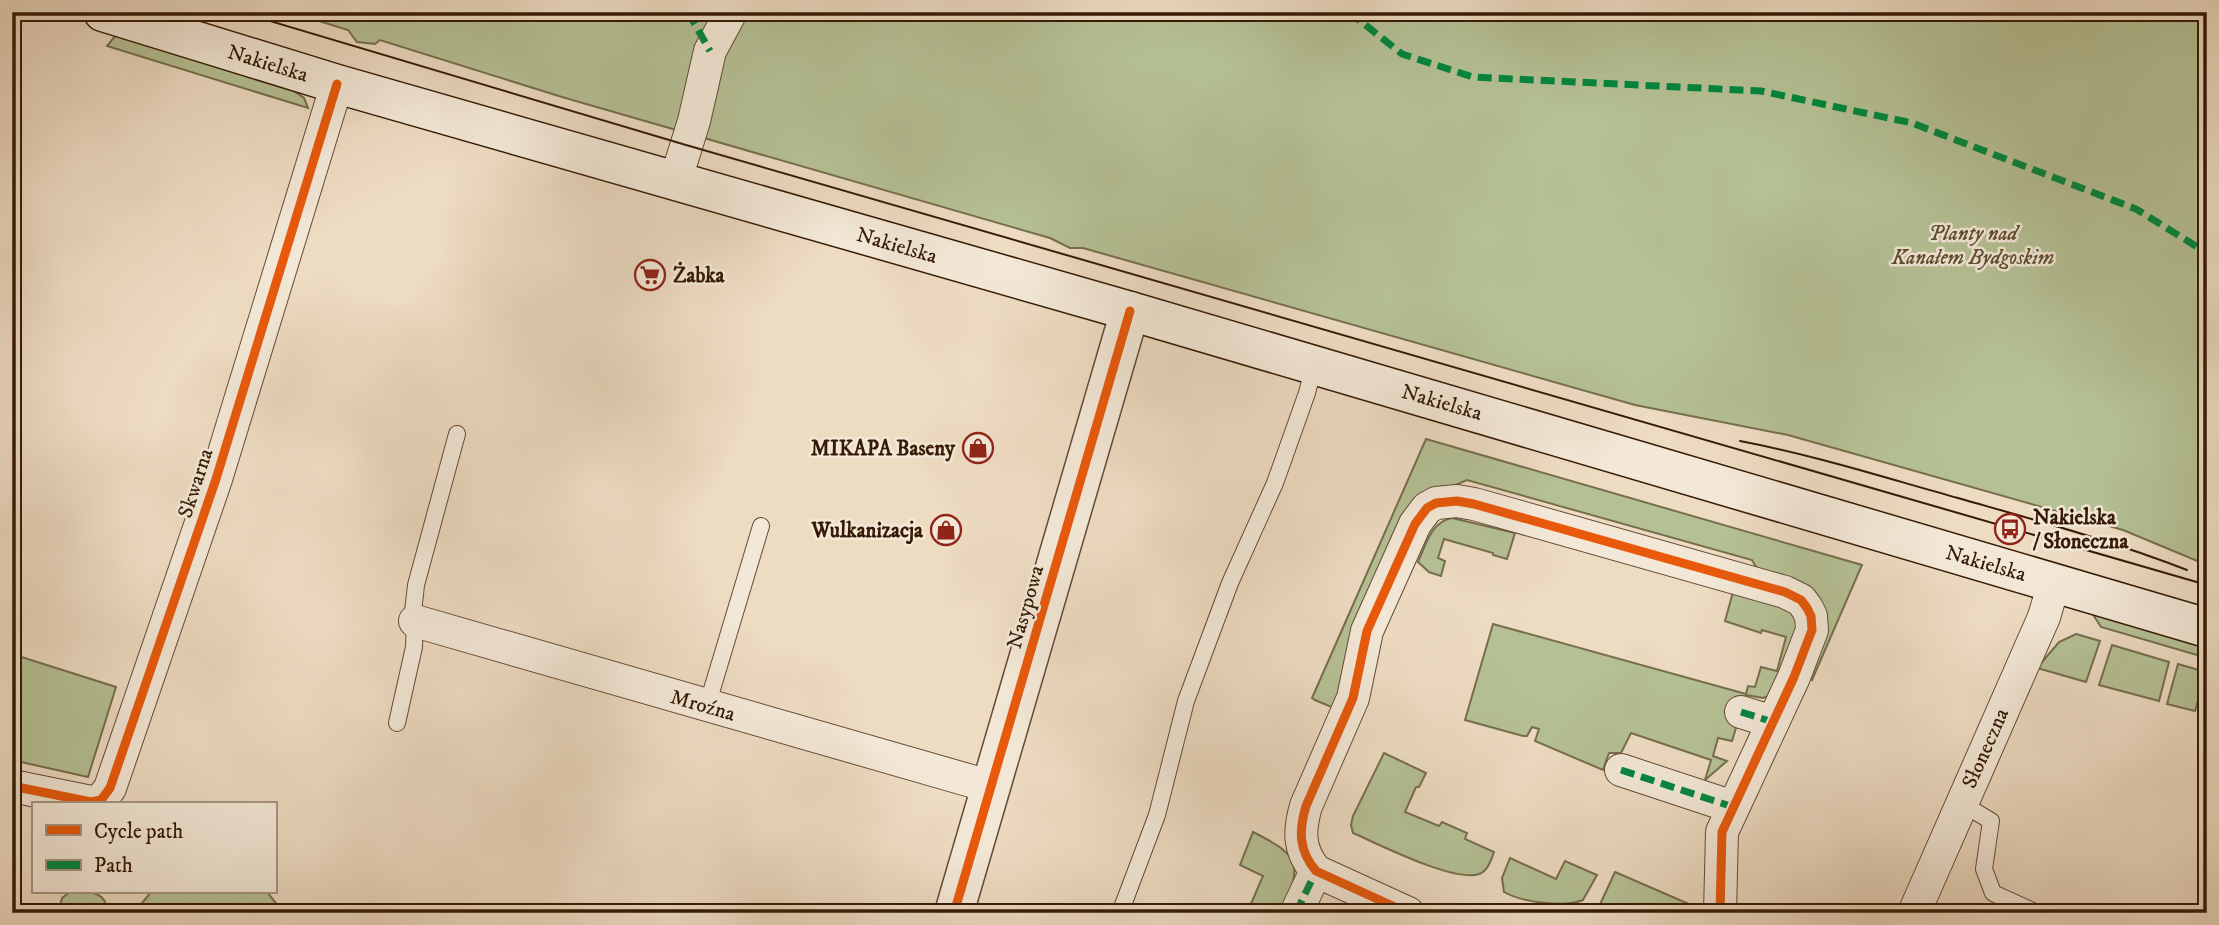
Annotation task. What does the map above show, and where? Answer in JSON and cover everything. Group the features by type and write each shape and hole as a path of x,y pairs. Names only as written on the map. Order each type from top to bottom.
{"main road":[{"name":"Nakielska","path":"103,12 337,84 1130,311 2207,628"},
{"name":"Nasypowa","path":"954,913 1130,311"}],"street":[{"path":"676,182 710,51 731,12"},
{"name":"Skwarna","path":"12,786 92,802 101,800 110,788 216,479 337,84"},
{"path":"1408,913 1315,871 1307,861 1302,847 1301,822 1353,698 1367,631 1415,524 1427,508 1436,503 1457,501 1795,596 1807,608 1811,616 1812,630 1722,832 1720,913"},
{"name":"Słoneczna","path":"1914,913 2043,617 2054,583"},
{"name":"Mroźna","path":"415,621 992,787"},
{"path":"1741,712 1773,722"},
{"path":"1621,770 1733,807"},
{"path":"1296,913 1315,871"}],"lane":[{"path":"1120,913 1157,815 1186,701 1230,583 1276,483 1314,365"},
{"path":"397,723 414,647 413,612 416,585 457,434"},
{"path":"707,706 761,526"},
{"path":"1961,803 1991,821 1984,869 1993,893 2036,913"}],"green space":[{"name":"Planty nad Kanałem Bydgoskim","path":"290,12 2207,12 2207,565 2123,530 1788,435 1635,405 1083,248 1070,248 1050,238 562,97 380,40 375,44 357,42 348,30"},
{"path":"116,35 291,89 304,98 308,108 107,46"},
{"path":"1426,439 1862,565 1812,680 1805,676 1821,637 1762,577 1752,560 1467,480 1429,496 1336,709 1315,700 1312,698"},
{"path":"1452,518 1515,533 1507,559 1444,539 1438,558 1445,561 1441,576 1429,572 1418,562 1434,529"},
{"path":"1733,592 1787,608 1793,612 1800,625 1771,695 1763,698 1746,695 1732,741 1718,738 1713,756 1727,761 1705,780 1711,760 1631,733 1621,753 1609,753 1603,770 1535,741 1539,729 1532,727 1527,736 1523,736 1465,720 1493,624 1746,694 1748,686 1755,687 1761,667 1777,671 1786,637 1762,630 1761,633 1725,621"},
{"path":"2092,613 2207,645 2207,658 2101,627"},
{"path":"2076,634 2100,641 2086,682 2037,668 2059,642"},
{"path":"2112,645 2169,662 2159,701 2099,685"},
{"path":"12,654 116,687 88,777 12,760"},
{"path":"2178,664 2206,672 2195,711 2167,704"},
{"path":"1384,753 1426,773 1419,787 1416,787 1405,812 1439,826 1442,822 1467,833 1465,839 1494,852 1485,870 1479,874 1468,875 1435,868 1353,833 1353,816"},
{"path":"1253,832 1281,848 1293,863 1293,883 1281,913 1247,913 1263,876 1240,865"},
{"path":"1510,858 1556,879 1565,861 1597,875 1583,900 1565,904 1532,901 1504,892 1502,878"},
{"path":"1615,872 1696,907 1694,913 1596,913"},
{"path":"67,894 95,894 104,900 108,913 58,913 62,898"},
{"path":"149,894 269,894 284,913 134,913"}],"tram line":[{"path":"240,12 686,145 2207,585"},
{"path":"1740,441 1823,460 2016,514 2187,570"}],"marked path":[{"path":"688,12 710,51"},
{"path":"1349,12 1402,54 1473,77 1761,91 1912,123 2136,209 2207,253"},
{"path":"1741,712 1773,722"},
{"path":"1621,770 1733,807"},
{"path":"1296,913 1316,871"}],"cycle path":[{"path":"12,786 91,802 101,800 110,788 216,479 337,84"},
{"path":"954,913 1130,311"},
{"path":"1408,913 1316,871 1303,848 1302,823 1306,806 1353,698 1367,631 1415,524 1427,508 1436,503 1457,501 1785,592 1801,600 1807,608 1811,616 1812,630 1794,677 1722,832 1720,913"}],"place":[{"name":"Żabka","path":"650,275"},
{"name":"MIKAPA Baseny","path":"978,448"},
{"name":"Nakielska / Słoneczna","path":"2010,529"},
{"name":"Wulkanizacja","path":"946,530"}]}
